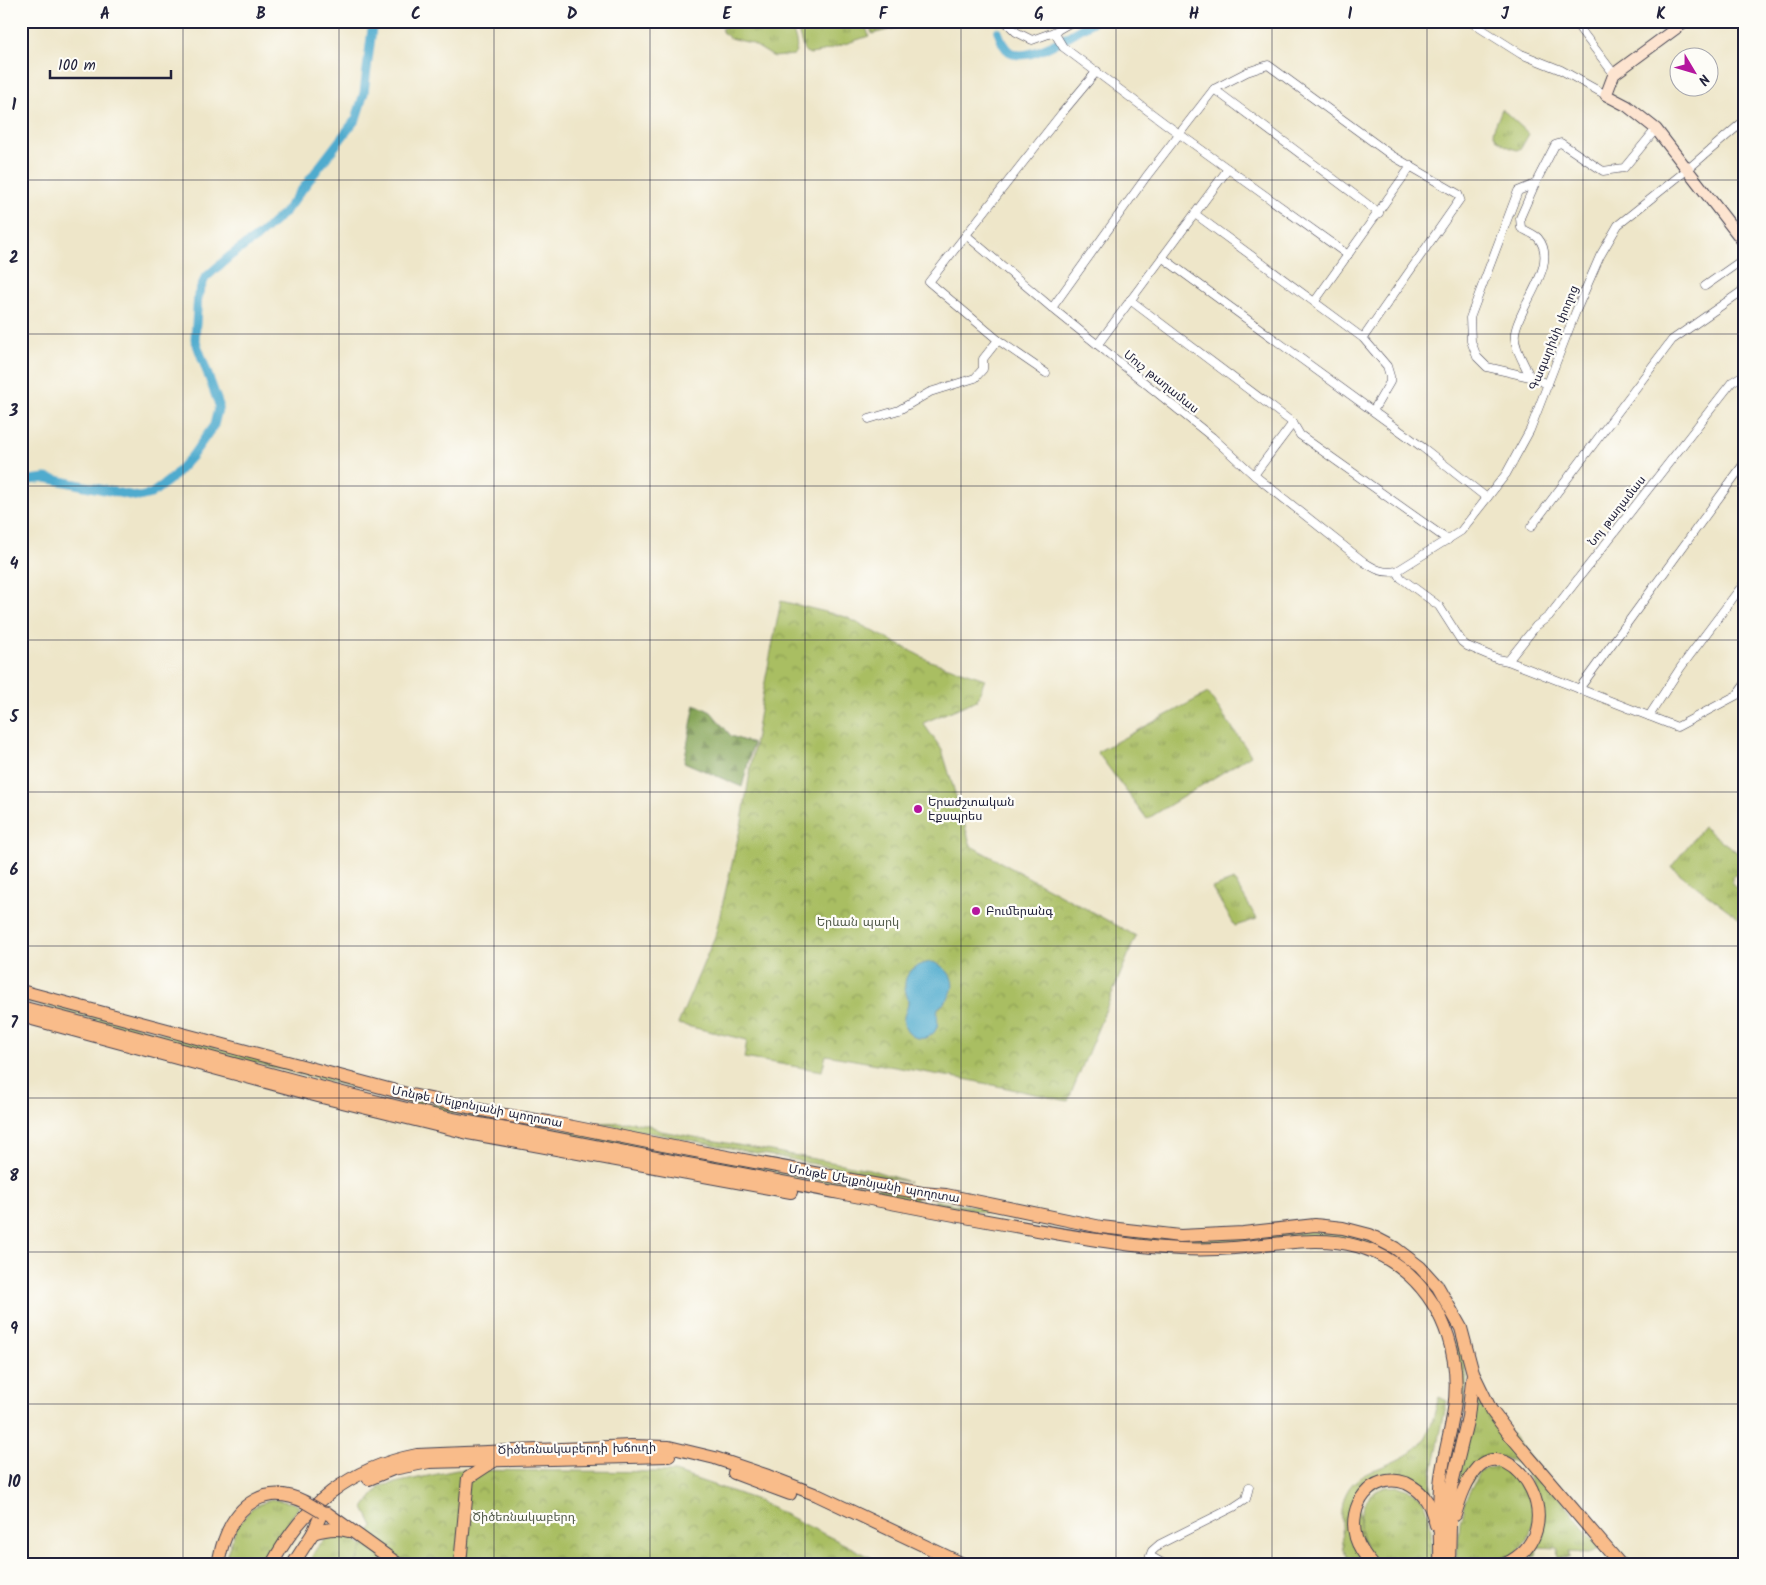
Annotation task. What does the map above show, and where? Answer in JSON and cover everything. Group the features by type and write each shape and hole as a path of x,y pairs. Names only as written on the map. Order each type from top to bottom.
{"main road":[{"name":"Մոնթե Մելքոնյանի պողոտա","path":"21,991 407,1094 505,1115 1101,1226 1180,1236 1243,1233 1315,1225 1343,1228 1370,1235 1395,1248 1420,1267 1438,1287 1461,1328 1473,1373 1468,1417 1452,1488 1440,1564"},
{"name":"Մոնթե Մելքոնյանի պողոտա","path":"21,1007 410,1110 1012,1226 1162,1249 1228,1249 1304,1240 1336,1241 1376,1253 1407,1273 1428,1296 1442,1319 1455,1363 1457,1387 1440,1480 1449,1564"},
{"path":"21,1016 318,1096 468,1133 974,1226 1012,1226"},
{"path":"919,1208 922,1193"},
{"path":"1100,1240 1101,1226"},
{"path":"1473,1373 1490,1410 1620,1564"},
{"name":"Ծիծեռնակաբերդի խճուղի","path":"272,1564 283,1544 299,1522 321,1499 355,1476 387,1462 417,1455 632,1446 669,1448 715,1458 768,1476 817,1495 963,1564"},
{"name":"Ծիծեռնակաբերդի խճուղի","path":"282,1564 290,1547 305,1527 326,1505 365,1480 393,1469 429,1462 667,1455 719,1468 812,1501 945,1564"},
{"path":"460,1564 468,1478 496,1460"},
{"path":"1445,1536 1462,1493 1479,1466 1489,1461 1499,1461 1514,1466 1526,1479 1534,1496 1538,1512 1538,1526 1529,1544 1517,1557 1505,1564"},
{"path":"1372,1564 1362,1553 1356,1536 1355,1517 1360,1499 1369,1488 1383,1481 1394,1480 1410,1485 1423,1495 1445,1536"},
{"path":"218,1564 224,1540 233,1521 251,1501 266,1495 278,1494 288,1494 305,1502 356,1532 398,1564"},
{"path":"293,1564 323,1514"},
{"path":"313,1533 342,1528 356,1532"}],"street":[{"path":"1005,21 1016,32 1032,40 1054,32 1074,21"},
{"path":"1468,21 1521,54 1562,70 1627,106 1656,129 1745,244"},
{"path":"1574,21 1614,74"},
{"path":"1606,95 1614,74 1685,22"},
{"path":"1054,32 1063,47 1348,255"},
{"path":"1052,308 1214,89 1247,72 1268,65 1391,155 1458,194 1460,199 1363,338"},
{"path":"1046,372 998,340 929,282 1097,71"},
{"path":"1214,89 1378,214"},
{"name":"Գագարինի փողոց","path":"1397,571 1461,531 1506,474 1530,430 1576,311 1600,256 1618,225 1745,120"},
{"path":"1530,376 1517,346 1515,335 1525,306 1542,275 1545,251 1538,238 1521,228 1520,218 1535,184 1556,145 1562,143 1603,171 1624,168 1656,129"},
{"path":"1315,301 1411,166"},
{"path":"1098,344 1228,169"},
{"path":"1535,184 1518,191 1470,318 1471,342 1477,357 1487,367 1530,376 1548,384"},
{"path":"1195,214 1363,338 1387,366 1390,376 1390,382 1373,411"},
{"name":"Մուշ թաղամաս","path":"966,236 1212,437 1254,475 1364,562 1377,570 1388,573 1397,571"},
{"path":"1163,258 1373,411 1487,498"},
{"path":"1705,286 1745,258"},
{"path":"1530,527 1672,340 1745,289"},
{"path":"1130,300 1293,423 1300,435 1448,540"},
{"path":"869,419 899,410 930,392 975,378 983,369 983,359 998,340"},
{"name":"Նոյ թաղամաս","path":"1508,661 1536,626 1548,616 1732,382 1745,374"},
{"path":"1254,475 1293,423"},
{"path":"1579,689 1745,462"},
{"path":"1397,571 1401,578 1439,606 1462,642 1467,646 1677,727 1738,695 1745,684"},
{"path":"1648,716 1681,667 1745,582"},
{"path":"1164,1564 1150,1556 1152,1551 1160,1544 1234,1508 1246,1499 1249,1487"}],"green space":[{"path":"738,21 789,21 797,47 794,55 774,57 751,43 730,38 722,32 722,28"},
{"path":"795,21 864,21 869,36 810,54 804,51"},
{"path":"868,21 924,21 872,34"},
{"path":"1502,109 1529,134 1521,148 1517,150 1502,143 1494,135 1493,131"},
{"name":"Երևան պարկ","path":"781,601 846,617 930,661 985,679 977,700 923,723 942,750 971,846 1136,936 1068,1101 969,1080 826,1055 822,1071 744,1058 747,1040 678,1024 715,936 742,821 763,692"},
{"path":"1208,693 1251,755 1147,819 1097,752"},
{"path":"695,704 711,712 731,736 753,744 742,787 684,762"},
{"path":"1703,827 1745,858 1745,873 1737,873 1732,877 1732,883 1736,888 1745,890 1745,923 1671,867"},
{"path":"1234,880 1257,919 1235,926 1212,888"},
{"path":"21,996 433,1104 916,1195 916,1201 432,1109 21,1001"},
{"path":"632,1122 649,1125 661,1131 869,1169 909,1182 599,1123"},
{"path":"935,1200 1086,1226 1087,1232 935,1203"},
{"path":"1304,1230 1340,1233 1379,1244 1424,1277 1440,1299 1455,1326 1465,1364 1467,1380 1465,1404 1444,1497 1449,1451 1461,1395 1462,1378 1452,1328 1437,1302 1421,1280 1339,1237 1162,1245 1110,1238 1111,1232"},
{"path":"1475,1387 1599,1548 1589,1553 1570,1552 1570,1558 1559,1558 1558,1548 1537,1547 1536,1556 1532,1557 1533,1549 1541,1532 1541,1518 1527,1474 1517,1463 1510,1460 1488,1457 1456,1501"},
{"path":"1439,1397 1447,1401 1432,1474 1431,1496 1418,1484 1401,1476 1357,1496 1365,1564 1351,1564 1344,1549 1342,1535 1343,1505 1348,1491 1356,1481 1366,1474 1406,1456 1419,1446 1429,1430"},
{"path":"1499,1466 1510,1469 1523,1481 1535,1516 1528,1540 1511,1556 1473,1564 1456,1564 1460,1523 1465,1501 1479,1472 1487,1468"},
{"name":"Ծիծեռնակաբերդ","path":"457,1470 675,1472 754,1499 884,1564 355,1564 373,1526 364,1508 380,1486"},
{"path":"1398,1486 1410,1490 1420,1497 1428,1511 1431,1529 1432,1564 1379,1564 1365,1546 1361,1535 1360,1523 1361,1512 1365,1502 1372,1493 1386,1487"},
{"path":"271,1499 294,1503 299,1507 273,1544 263,1564 223,1564 237,1526 252,1508"},
{"path":"338,1535 354,1539 388,1564 308,1564 319,1545 327,1539"}],"water":[{"path":"933,962 947,971 953,983 952,989 950,996 938,1008 938,1025 934,1032 925,1038 914,1037 906,1030 904,1024 908,1002 905,981 909,972 917,966"}],"waterway":[{"path":"21,481 46,478 139,497 151,494 172,478 192,456 214,425 219,405 195,339 198,295 205,278 284,213 356,119 364,93 373,21"},
{"path":"998,32 1002,43 1010,52 1018,55 1029,54 1065,39 1094,21"}],"place":[{"name":"Երաժշտական Էքսպրես","path":"918,809"},
{"name":"Բումերանգ","path":"976,911"}]}
